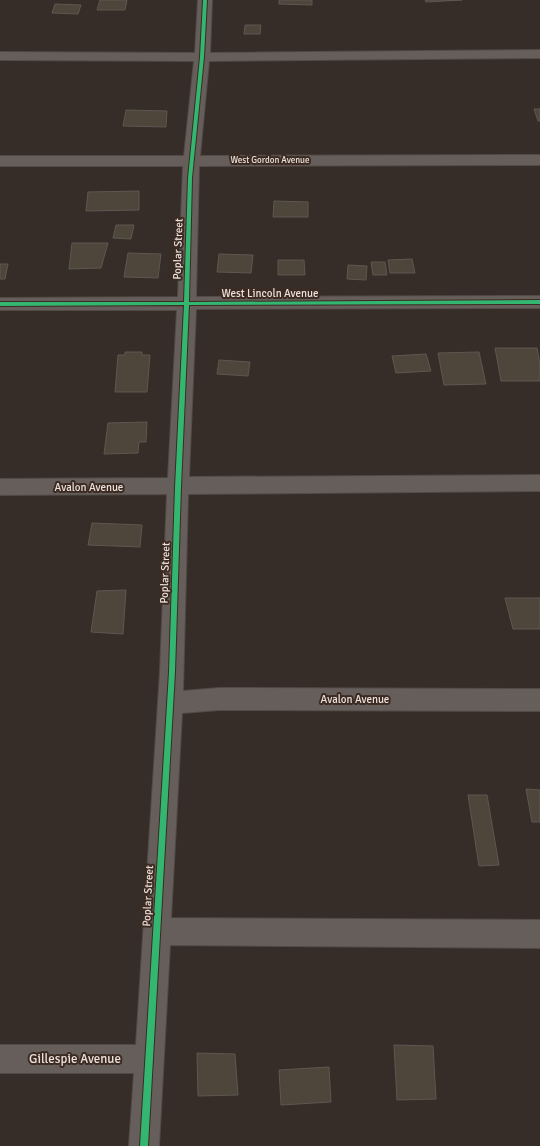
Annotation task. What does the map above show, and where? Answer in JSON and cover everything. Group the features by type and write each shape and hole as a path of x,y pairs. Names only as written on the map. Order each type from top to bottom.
{"street":[{"name":"Poplar Street","path":"144,1146 172,672 191,161 202,57 205,0"},
{"path":"0,56 202,57 540,54"},
{"name":"West Gordon Avenue","path":"0,161 540,160"},
{"name":"West Lincoln Avenue","path":"0,304 540,302"},
{"name":"Avalon Avenue","path":"0,487 178,487 540,483"},
{"name":"Avalon Avenue","path":"169,703 219,699 540,700"},
{"path":"156,931 540,934"},
{"name":"Gillespie Avenue","path":"0,1059 149,1059"}],"building":[{"path":"100,0 127,0 125,10 97,10"},
{"path":"279,0 312,0 312,5 279,4"},
{"path":"425,0 462,0 426,2"},
{"path":"55,4 81,5 78,14 52,13"},
{"path":"245,25 261,25 260,34 244,34"},
{"path":"534,109 540,109 540,121 538,121"},
{"path":"126,110 167,111 166,127 123,126"},
{"path":"139,191 139,210 86,211 88,192"},
{"path":"274,201 308,202 308,217 273,217"},
{"path":"116,225 134,225 131,239 113,238"},
{"path":"72,243 108,243 101,268 69,269"},
{"path":"128,253 161,254 158,278 124,277"},
{"path":"219,254 253,255 251,273 217,272"},
{"path":"412,259 415,273 390,273 388,260"},
{"path":"278,260 304,260 305,275 278,275"},
{"path":"371,262 385,262 387,275 373,275"},
{"path":"0,264 8,264 5,279 0,279"},
{"path":"348,265 367,266 366,280 347,279"},
{"path":"495,348 537,348 540,365 540,381 501,381"},
{"path":"125,352 142,352 142,355 150,355 147,392 115,392 118,355 125,355"},
{"path":"479,352 486,384 444,385 438,353"},
{"path":"426,354 431,371 396,373 392,356"},
{"path":"219,360 250,362 248,376 217,374"},
{"path":"147,422 146,442 139,442 138,453 104,454 108,423"},
{"path":"92,523 142,525 140,547 88,545"},
{"path":"126,590 123,634 91,632 97,591"},
{"path":"505,598 540,598 540,629 513,629"},
{"path":"526,789 540,790 540,822 532,822"},
{"path":"468,795 487,795 499,865 479,866"},
{"path":"394,1045 433,1046 436,1099 397,1100"},
{"path":"197,1053 235,1054 238,1095 198,1096"},
{"path":"329,1067 331,1102 281,1105 279,1070"}],"cycle path":[{"path":"144,1146 172,672 178,487 186,324 190,178 202,57 205,0"},
{"path":"0,304 540,302"}]}
